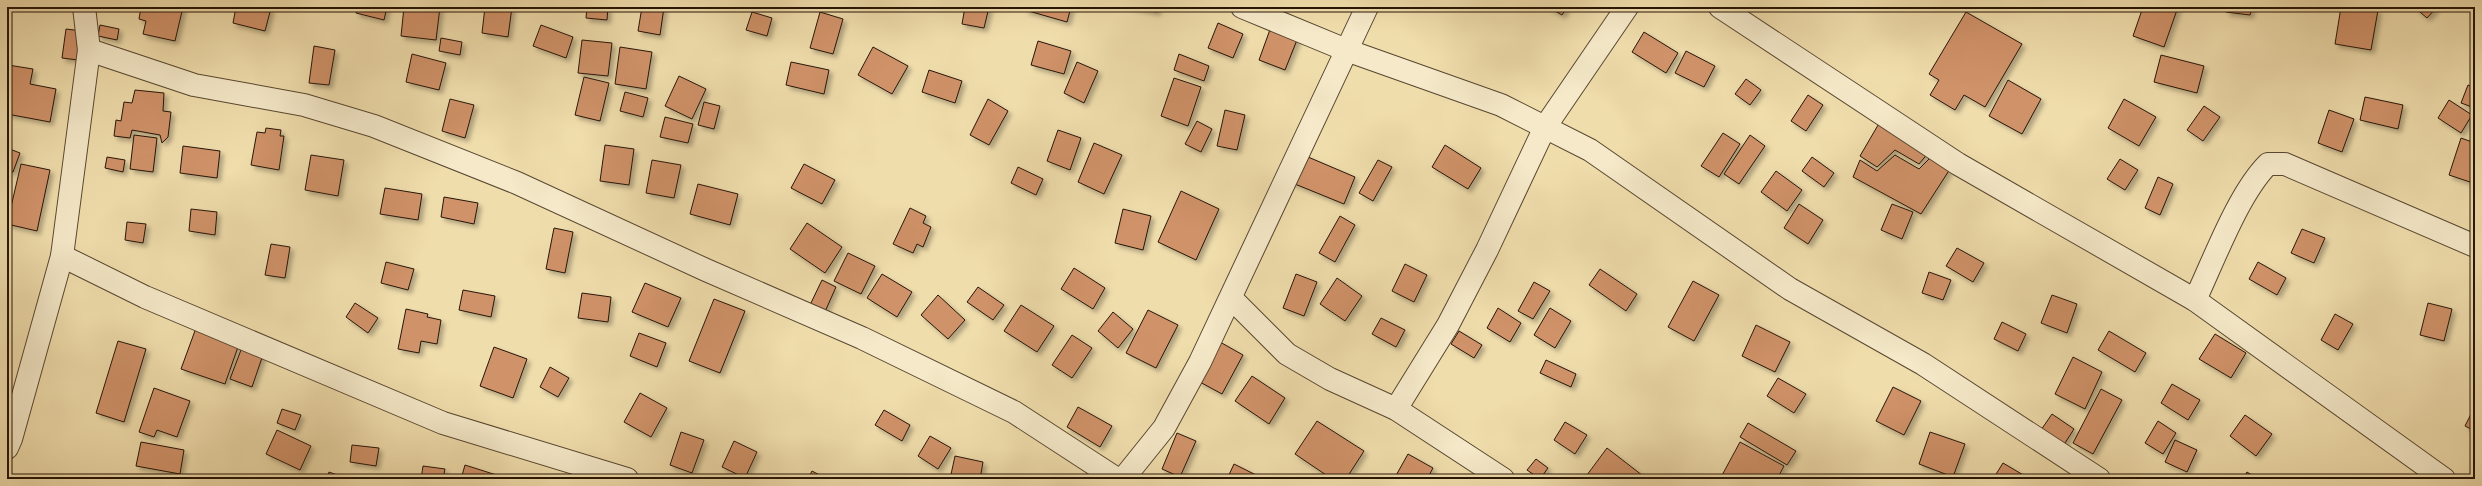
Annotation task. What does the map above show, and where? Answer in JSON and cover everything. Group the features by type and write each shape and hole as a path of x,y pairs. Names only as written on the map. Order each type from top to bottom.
{"street":[{"path":"7,448 12,439 62,256 90,50 84,7"},
{"path":"1242,7 1346,50 1469,92 1545,127 1590,150 1790,289 1923,364 2098,479"},
{"path":"1123,479 1164,428 1200,362 1367,7"},
{"path":"1396,409 1448,325 1488,250 1545,127 1627,7"},
{"path":"1720,7 1958,164 2195,300 2444,479"},
{"path":"90,50 194,85 304,105 374,126 517,183 706,270 862,338 1014,412 1117,479"},
{"path":"2195,300 2243,199 2256,176 2268,164 2285,164 2475,246"},
{"path":"62,256 144,297 443,423 627,479"},
{"path":"1231,298 1287,354 1330,379 1396,409 1503,479"}],"building":[{"path":"141,7 183,7 175,41 143,34 146,21 139,19"},
{"path":"236,7 271,8 265,31 233,23"},
{"path":"357,7 387,7 384,20 356,13"},
{"path":"404,7 440,7 436,40 401,36"},
{"path":"485,7 512,7 508,37 482,33"},
{"path":"587,7 608,7 607,20 586,18"},
{"path":"642,7 664,7 660,35 638,31"},
{"path":"965,7 989,7 984,28 962,24"},
{"path":"1026,7 1071,7 1067,22 1025,10"},
{"path":"1131,7 1158,7 1157,12"},
{"path":"1548,7 1567,7 1562,15"},
{"path":"2143,7 2178,7 2164,47 2133,36"},
{"path":"2227,7 2252,7 2250,15 2226,12"},
{"path":"2341,7 2378,10 2371,50 2335,44"},
{"path":"2414,7 2437,7 2427,18"},
{"path":"752,12 772,18 767,36 746,30"},
{"path":"820,12 843,19 833,54 810,48"},
{"path":"1966,12 2022,44 1985,107 1964,95 1955,110 1930,95 1939,80 1929,74"},
{"path":"1218,23 1243,34 1233,58 1208,48"},
{"path":"1272,24 1299,35 1285,70 1259,60"},
{"path":"100,25 119,29 117,40 98,36"},
{"path":"541,25 573,37 566,58 533,46"},
{"path":"66,29 82,31 78,60 62,58"},
{"path":"1644,32 1678,53 1666,73 1632,52"},
{"path":"441,38 462,42 460,55 439,51"},
{"path":"582,40 612,43 608,76 578,73"},
{"path":"1038,41 1071,51 1064,74 1031,65"},
{"path":"314,46 335,50 329,85 309,83"},
{"path":"620,47 652,52 646,89 615,84"},
{"path":"873,47 908,66 892,94 858,75"},
{"path":"1686,51 1715,66 1704,87 1675,73"},
{"path":"412,54 446,63 439,90 406,82"},
{"path":"1179,54 1209,66 1204,81 1174,70"},
{"path":"2161,55 2204,66 2197,93 2154,82"},
{"path":"791,62 829,70 824,94 786,85"},
{"path":"1077,62 1098,71 1084,103 1064,93"},
{"path":"8,65 33,69 30,84 56,89 50,122 7,114"},
{"path":"929,70 962,81 955,103 922,92"},
{"path":"679,76 706,89 692,119 665,106"},
{"path":"584,77 609,83 600,121 575,115"},
{"path":"1174,78 1201,87 1188,126 1161,116"},
{"path":"1746,79 1761,90 1750,105 1735,94"},
{"path":"2008,80 2041,99 2022,134 1989,116"},
{"path":"2468,85 2475,88 2475,108 2461,103"},
{"path":"135,90 164,93 163,111 171,112 168,137 162,143 160,135 132,130 130,138 114,136 116,120 121,121 124,102 132,103"},
{"path":"625,92 648,98 643,117 620,111"},
{"path":"1808,95 1823,105 1806,131 1791,121"},
{"path":"2365,97 2403,105 2398,129 2360,120"},
{"path":"450,99 474,105 465,138 442,131"},
{"path":"988,99 1008,111 989,145 970,135"},
{"path":"2124,99 2156,117 2139,146 2108,128"},
{"path":"2449,100 2472,115 2461,133 2438,118"},
{"path":"704,102 720,106 714,129 698,125"},
{"path":"2204,106 2220,117 2203,141 2187,130"},
{"path":"1225,110 1245,115 1237,150 1217,146"},
{"path":"2329,110 2354,119 2342,152 2318,143"},
{"path":"665,117 693,124 688,143 660,137"},
{"path":"1881,120 1929,152 1919,164 1895,150 1877,167 1860,156"},
{"path":"1197,121 1212,129 1201,152 1185,144"},
{"path":"266,128 281,130 280,136 284,136 279,170 251,165 257,132 265,133"},
{"path":"1058,130 1081,138 1070,170 1047,161"},
{"path":"1723,133 1740,144 1719,177 1701,166"},
{"path":"134,135 157,138 153,172 130,169"},
{"path":"1750,135 1765,146 1739,184 1724,174"},
{"path":"2461,138 2475,143 2475,177 2473,183 2449,175"},
{"path":"1094,143 1122,155 1104,194 1078,182"},
{"path":"605,145 634,149 629,185 600,181"},
{"path":"1445,145 1481,168 1468,189 1432,167"},
{"path":"183,146 220,151 217,178 180,173"},
{"path":"7,148 20,153 13,172 7,170"},
{"path":"1301,154 1355,177 1344,204 1290,182"},
{"path":"311,155 344,160 338,196 305,190"},
{"path":"1895,155 1919,169 1931,157 1950,169 1921,214 1853,177 1860,160 1877,171"},
{"path":"107,157 125,160 123,172 105,168"},
{"path":"1812,157 1834,173 1824,187 1802,171"},
{"path":"2120,159 2138,170 2125,190 2107,179"},
{"path":"652,160 681,165 674,198 646,193"},
{"path":"1378,160 1392,167 1373,201 1359,193"},
{"path":"21,164 50,170 37,231 7,224"},
{"path":"804,164 835,180 822,204 791,188"},
{"path":"1018,167 1043,179 1036,195 1011,183"},
{"path":"1776,171 1802,190 1787,211 1761,192"},
{"path":"2158,177 2173,184 2160,215 2145,208"},
{"path":"698,184 738,194 730,225 690,214"},
{"path":"385,188 422,194 418,220 380,214"},
{"path":"1181,191 1219,209 1196,260 1158,242"},
{"path":"444,197 478,203 474,224 441,217"},
{"path":"1799,204 1823,220 1808,244 1784,228"},
{"path":"1892,204 1913,212 1902,239 1881,230"},
{"path":"910,208 926,216 923,223 931,227 923,247 917,244 913,253 893,244"},
{"path":"191,209 217,212 215,235 189,231"},
{"path":"1123,209 1151,216 1143,250 1115,243"},
{"path":"1340,216 1355,225 1335,262 1319,253"},
{"path":"127,222 146,224 143,243 125,240"},
{"path":"807,223 842,247 825,273 790,249"},
{"path":"554,228 573,232 565,273 546,269"},
{"path":"2302,229 2325,238 2314,263 2291,253"},
{"path":"271,244 290,247 285,278 265,275"},
{"path":"1957,248 1984,263 1973,282 1946,266"},
{"path":"848,253 875,266 861,294 834,281"},
{"path":"386,262 414,269 408,290 381,283"},
{"path":"2258,262 2286,278 2277,295 2249,279"},
{"path":"1405,264 1427,275 1414,302 1392,291"},
{"path":"1074,268 1105,288 1093,309 1061,289"},
{"path":"1600,269 1637,294 1626,311 1589,285"},
{"path":"1929,272 1951,280 1943,300 1922,293"},
{"path":"882,274 912,292 897,317 867,298"},
{"path":"1296,274 1317,282 1304,316 1283,308"},
{"path":"1337,278 1362,296 1345,321 1320,304"},
{"path":"822,280 836,287 824,314 809,307"},
{"path":"1693,281 1719,295 1694,341 1668,327"},
{"path":"1534,282 1550,291 1533,319 1518,311"},
{"path":"645,283 681,298 668,327 632,312"},
{"path":"978,287 1004,305 993,320 967,302"},
{"path":"463,290 495,296 491,317 459,310"},
{"path":"582,293 611,297 608,322 578,318"},
{"path":"938,295 965,320 948,339 921,315"},
{"path":"2052,295 2077,304 2067,333 2041,323"},
{"path":"714,299 745,311 720,373 689,361"},
{"path":"355,303 378,318 368,333 346,317"},
{"path":"2428,303 2452,309 2444,341 2420,335"},
{"path":"1021,305 1054,326 1037,352 1004,331"},
{"path":"1498,308 1521,323 1510,342 1487,328"},
{"path":"1550,308 1571,321 1555,348 1534,335"},
{"path":"406,309 428,314 427,317 441,320 437,344 421,341 419,353 398,349"},
{"path":"1148,310 1178,325 1156,368 1126,353"},
{"path":"1113,312 1133,329 1118,348 1098,331"},
{"path":"2335,314 2353,324 2338,350 2321,340"},
{"path":"1381,318 1405,330 1396,347 1372,334"},
{"path":"2002,322 2026,334 2018,351 1994,339"},
{"path":"1756,325 1790,342 1775,372 1742,356"},
{"path":"196,328 239,344 225,384 181,369"},
{"path":"1459,331 1482,345 1474,358 1451,344"},
{"path":"2109,331 2146,353 2135,372 2098,350"},
{"path":"639,333 666,343 657,367 630,356"},
{"path":"2215,334 2246,353 2231,378 2199,359"},
{"path":"1072,335 1092,348 1072,378 1052,365"},
{"path":"118,341 146,349 124,422 96,413"},
{"path":"244,342 265,349 252,387 230,379"},
{"path":"1220,342 1243,355 1222,394 1198,381"},
{"path":"494,347 527,359 513,398 480,386"},
{"path":"2073,357 2102,372 2085,409 2055,394"},
{"path":"1546,360 1576,374 1571,387 1540,373"},
{"path":"550,367 569,378 558,397 540,387"},
{"path":"1252,376 1285,398 1269,424 1235,401"},
{"path":"1778,378 1806,394 1794,413 1767,396"},
{"path":"2172,384 2200,400 2188,420 2161,403"},
{"path":"1893,387 1921,401 1904,435 1876,421"},
{"path":"154,388 190,401 177,437 157,430 154,437 139,432"},
{"path":"2101,389 2122,400 2093,454 2073,443"},
{"path":"640,393 667,408 651,437 624,422"},
{"path":"2475,406 2475,431 2465,426"},
{"path":"1078,407 1112,426 1100,447 1067,427"},
{"path":"282,409 301,415 295,430 277,423"},
{"path":"884,410 910,425 902,441 875,425"},
{"path":"2052,414 2074,429 2063,446 2041,430"},
{"path":"2245,415 2272,434 2256,456 2230,436"},
{"path":"1317,421 1364,451 1346,479 1332,479 1295,454"},
{"path":"2158,421 2176,433 2163,454 2145,443"},
{"path":"1565,422 1587,435 1575,454 1554,440"},
{"path":"1748,423 1796,451 1787,465 1740,437"},
{"path":"277,430 311,446 300,470 266,454"},
{"path":"681,432 704,440 692,473 670,465"},
{"path":"1930,432 1965,444 1953,477 1919,464"},
{"path":"1177,433 1196,441 1180,477 1162,469"},
{"path":"930,436 951,448 938,469 918,456"},
{"path":"2175,440 2197,450 2187,472 2165,462"},
{"path":"734,441 757,452 745,478 722,467"},
{"path":"141,442 184,450 180,474 136,466"},
{"path":"1740,442 1784,466 1777,479 1720,479"},
{"path":"352,445 379,448 376,466 350,462"},
{"path":"1607,448 1647,479 1584,479"},
{"path":"1408,454 1433,468 1427,479 1394,479"},
{"path":"955,456 983,462 980,479 950,479"},
{"path":"1536,459 1548,468 1540,479 1527,470"},
{"path":"2003,463 2030,479 1993,479"},
{"path":"1234,464 1258,476 1256,479 1227,479"},
{"path":"465,465 509,479 461,479"},
{"path":"423,466 445,469 443,479 421,479"},
{"path":"812,471 827,479 808,479"},
{"path":"329,472 348,479 326,479"},
{"path":"2247,472 2258,479 2243,479"}]}
